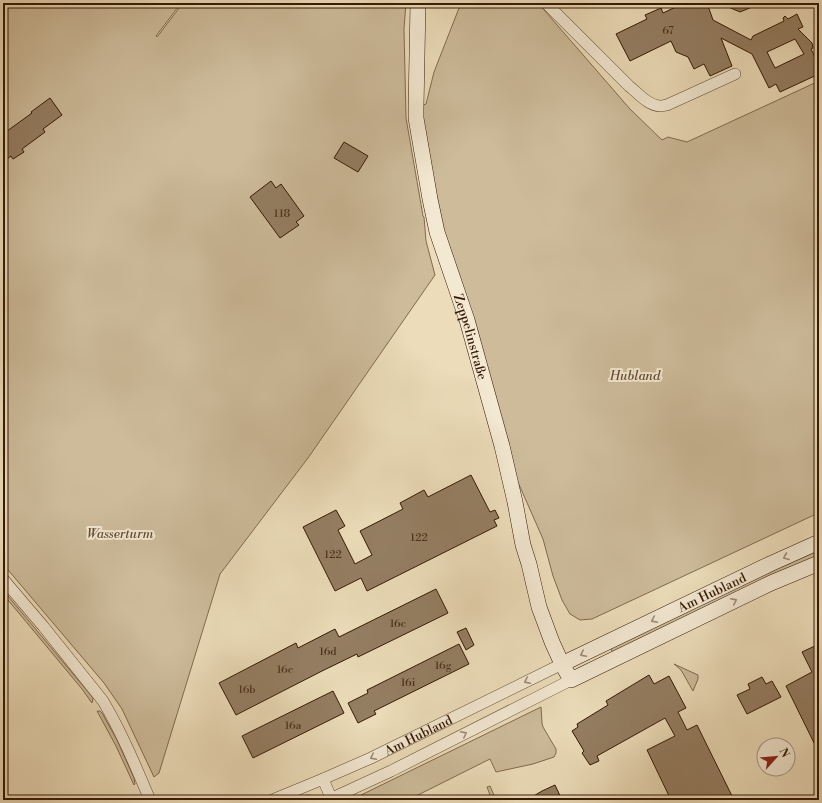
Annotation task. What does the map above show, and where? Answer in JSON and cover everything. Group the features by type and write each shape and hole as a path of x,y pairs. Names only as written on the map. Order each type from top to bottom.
{"street":[{"name":"Zeppelinstraße","path":"418,3 416,118 437,232 467,320 494,416 539,607 562,664"},
{"path":"546,3 629,86 652,104 661,106 667,105 735,74"},
{"name":"Am Hubland","path":"272,800 323,780 371,758 764,566 819,542"},
{"name":"Am Hubland","path":"331,800 398,768 571,680 772,583 819,563"},
{"path":"3,579 48,632 111,714 127,746 150,800"},
{"path":"562,664 571,680"},
{"path":"323,780 331,800"}],"green space":[{"name":"Wasserturm","path":"3,3 181,3 156,36 157,37 183,3 406,3 404,29 406,118 424,217 426,241 435,275 308,458 220,574 159,773 154,777 122,709 104,683 3,564"},
{"name":"Hubland","path":"461,3 538,3 630,109 662,140 668,137 687,142 819,81 819,525 814,515 592,619 580,620 570,614 562,600 553,576 543,539 502,446 450,271 416,108 426,104 434,72"},
{"path":"819,549 819,558 614,655 610,647"},
{"path":"3,590 93,698 92,703 3,594"},
{"path":"674,664 698,675 693,691 681,670"},
{"path":"541,707 543,727 556,749 554,757 533,764 496,772 490,759 408,800 355,800 359,796"},
{"path":"97,711 102,713 117,740 134,778 134,785 116,746"},
{"path":"490,786 496,800 478,800 490,795 487,787"},
{"path":"307,795 319,797 314,800 294,800"}],"building":[{"path":"679,3 707,3 713,20 751,40 753,36 784,21 783,18 785,16 788,19 797,14 803,27 798,29 812,43 813,48 811,49 819,65 819,74 780,92 776,84 769,88 752,54 721,38 732,66 710,76 704,64 694,69 688,57 676,52 671,41 630,61 616,34 647,19 645,15 661,8 663,13 680,5","holes":["795,39 804,54 775,68 767,52"]},
{"path":"719,3 762,3 740,12"},
{"path":"50,98 62,115 43,129 45,132 22,149 24,152 13,159 11,156 3,162 3,134"},
{"path":"344,142 368,156 358,172 334,158"},
{"path":"271,181 276,188 281,184 304,216 296,222 299,225 280,238 250,197"},
{"path":"471,475 490,512 495,510 499,518 494,520 497,526 367,591 361,578 335,591 303,527 336,510 345,526 338,530 355,564 372,555 360,531 403,509 400,503 424,490 428,497"},
{"path":"436,589 448,613 358,657 357,654 236,715 219,683 296,643 298,648 335,629 339,637"},
{"path":"466,628 474,645 466,650 457,632"},
{"path":"459,644 469,664 374,711 376,714 358,723 348,703 368,693 367,690"},
{"path":"819,644 819,753 786,686 812,672 802,652"},
{"path":"649,675 654,684 669,676 686,708 678,712 687,730 697,725 734,800 671,800 647,750 675,736 665,718 597,756 599,761 590,765 582,753 584,751 572,731 578,727 577,724 608,705 606,701"},
{"path":"762,677 766,684 772,681 781,697 747,714 737,695 750,689 748,684"},
{"path":"333,691 344,713 253,758 242,736"},
{"path":"555,785 562,800 527,800 542,791"}]}
